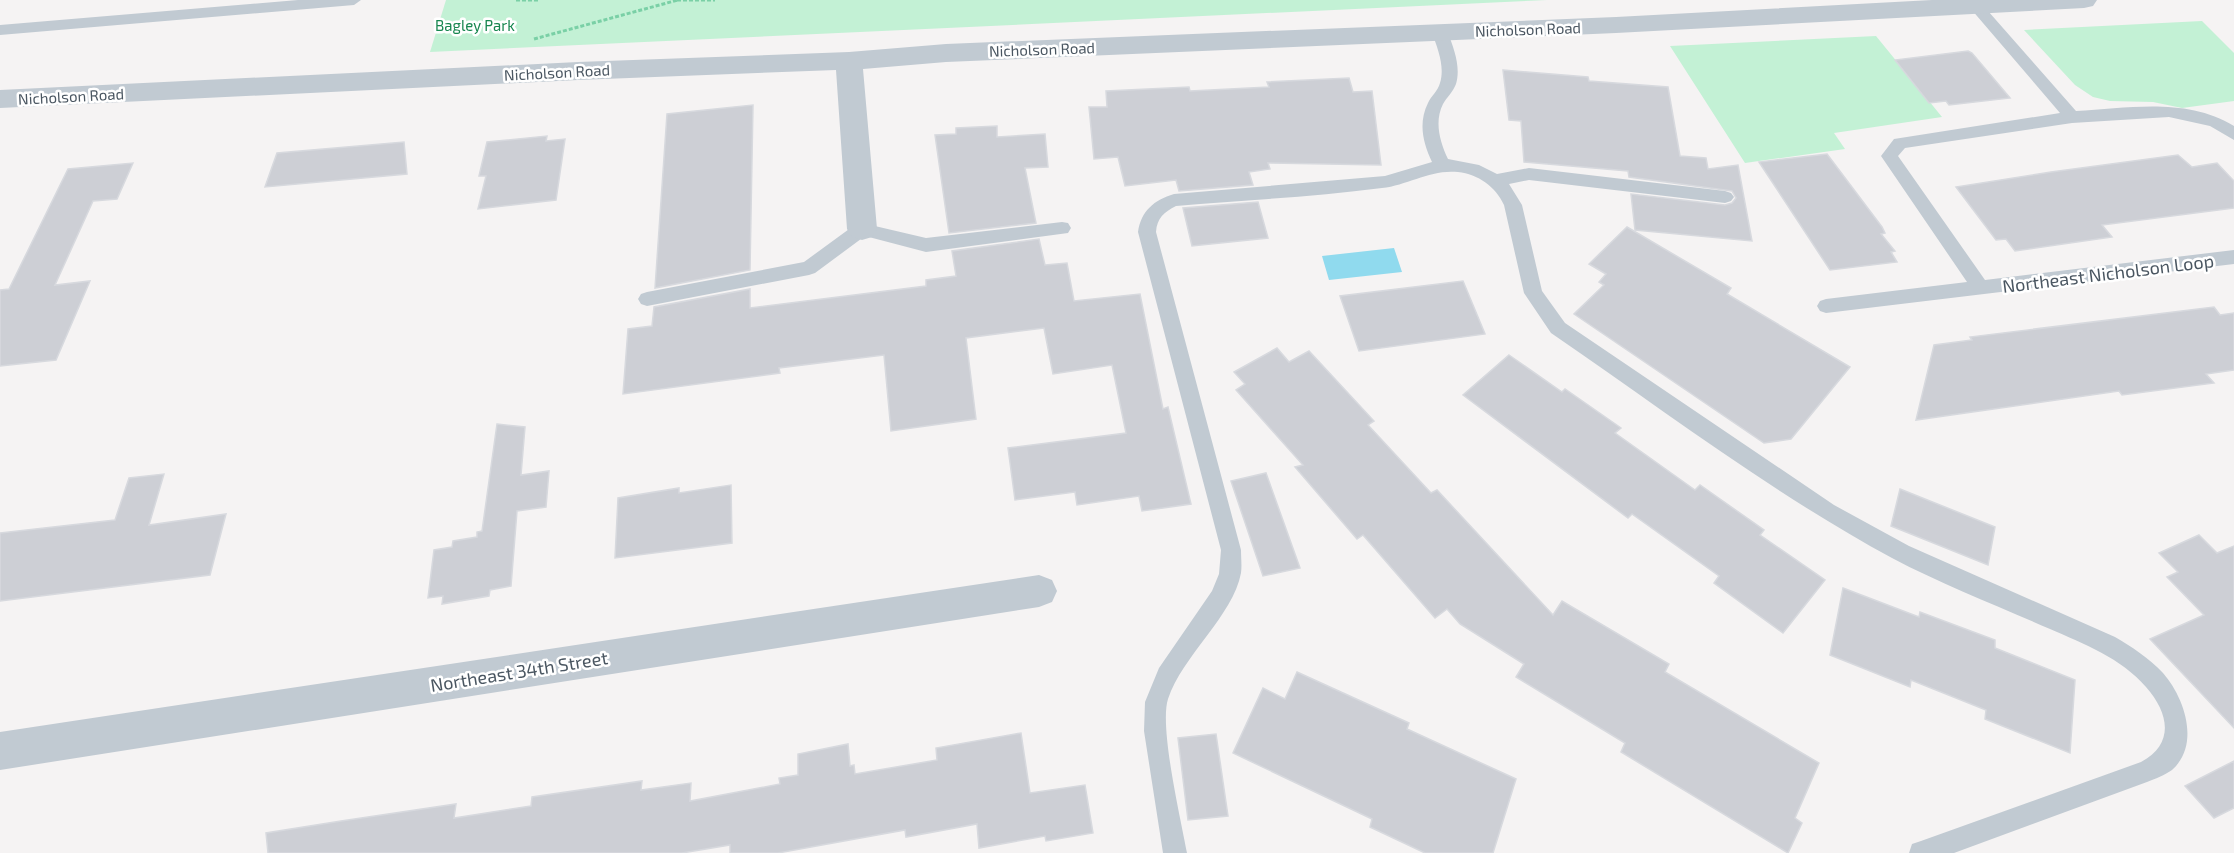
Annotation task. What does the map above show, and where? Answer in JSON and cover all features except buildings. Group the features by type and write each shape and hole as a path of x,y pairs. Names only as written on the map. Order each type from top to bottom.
{"street":[{"name":"Nicholson Road","path":"0,99 578,71 849,61 946,53 1440,33 2084,0"},
{"path":"849,61 862,229"},
{"name":"Northeast 34th Street","path":"0,751 1039,591"}],"lane":[{"path":"0,30 354,0"},
{"path":"1976,6 2072,117"},
{"path":"1440,33 1449,57 1448,83 1434,107 1430,125 1432,145 1442,165"},
{"name":"Northeast Nicholson Loop","path":"1981,289 1888,156 1900,143 2072,117 2169,111 2215,122 2234,134"},
{"path":"1175,853 1155,731 1156,702 1167,675 1220,597 1230,574 1231,550 1146,232 1147,222 1162,205 1174,200 1385,182 1442,165 1461,166 1479,171 1495,180 1507,192 1513,205 1533,293 1558,328 1827,511 1902,553 2107,644 2132,658 2153,678 2169,700 2176,723 2175,745 2165,761 2147,771 1921,853"},
{"path":"1495,180 1529,174 1725,197"},
{"path":"647,299 809,268 862,229 927,245 1062,228"},
{"name":"Northeast Nicholson Loop","path":"1826,306 2234,257"}],"path":[{"path":"516,0 539,0"},
{"path":"676,0 715,0"}],"green space":[{"name":"Bagley Park","path":"446,0 1547,0 430,52"},
{"path":"2202,21 2234,53 2234,101 2182,108 2153,102 2110,101 2093,97 2075,85 2024,30"},
{"path":"1876,36 1942,117 1834,133 1845,149 1745,163 1670,46"}],"water":[{"path":"1394,248 1402,272 1329,280 1322,256"}]}
